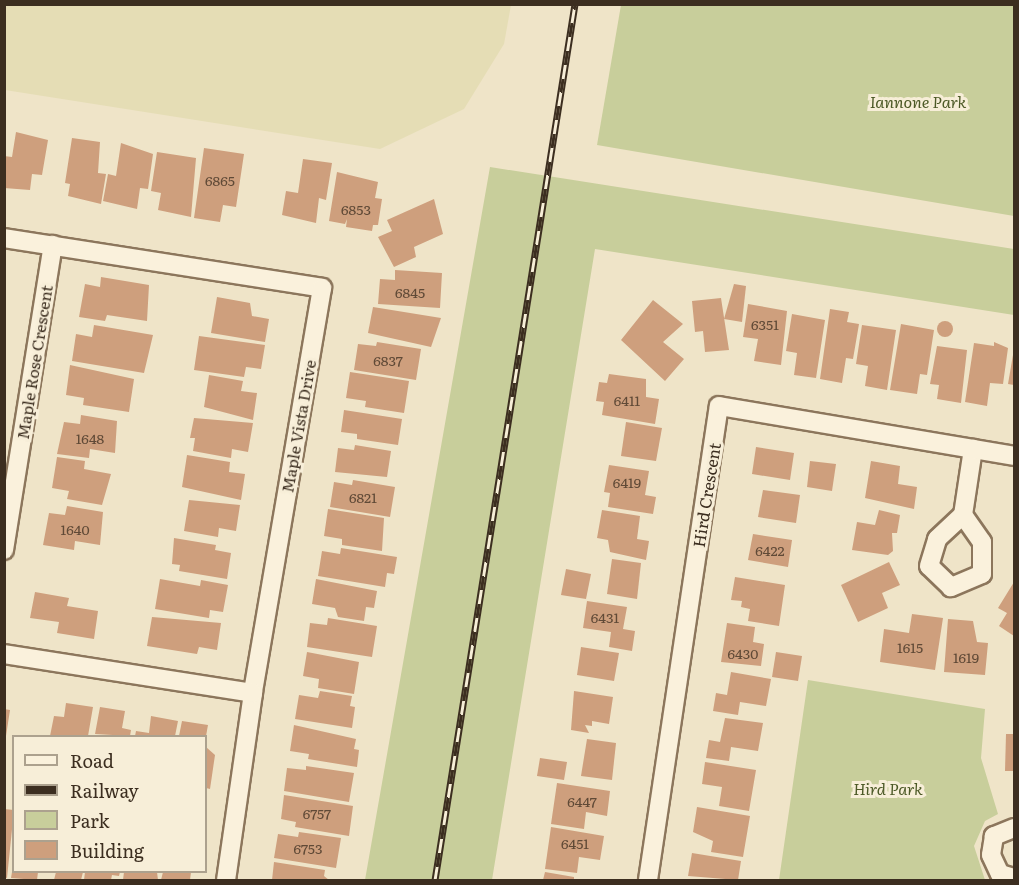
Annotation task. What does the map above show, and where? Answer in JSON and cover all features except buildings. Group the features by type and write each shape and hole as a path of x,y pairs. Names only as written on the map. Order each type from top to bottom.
{"street":[{"name":"Maple Vista Drive","path":"4,238 322,288 253,693 226,880"},
{"name":"Maple Rose Crescent","path":"4,550 53,245"},
{"name":"Hird Crescent","path":"648,880 719,406 1014,456"},
{"path":"963,515 974,449"},
{"path":"4,654 253,693"},
{"path":"1014,828 994,837 992,855 1000,874 1014,878"}],"shaded area":[{"path":"4,5 511,5 504,44 464,109 380,149 5,90"}],"green space":[{"name":"Iannone Park","path":"621,5 1014,5 1014,216 597,145"},
{"path":"490,167 1014,249 1014,315 595,249 492,880 365,880"},
{"name":"Hird Park","path":"808,680 985,709 981,758 998,814 985,821 974,846 985,880 779,880"}],"railway":[{"path":"435,880 575,4"}]}
